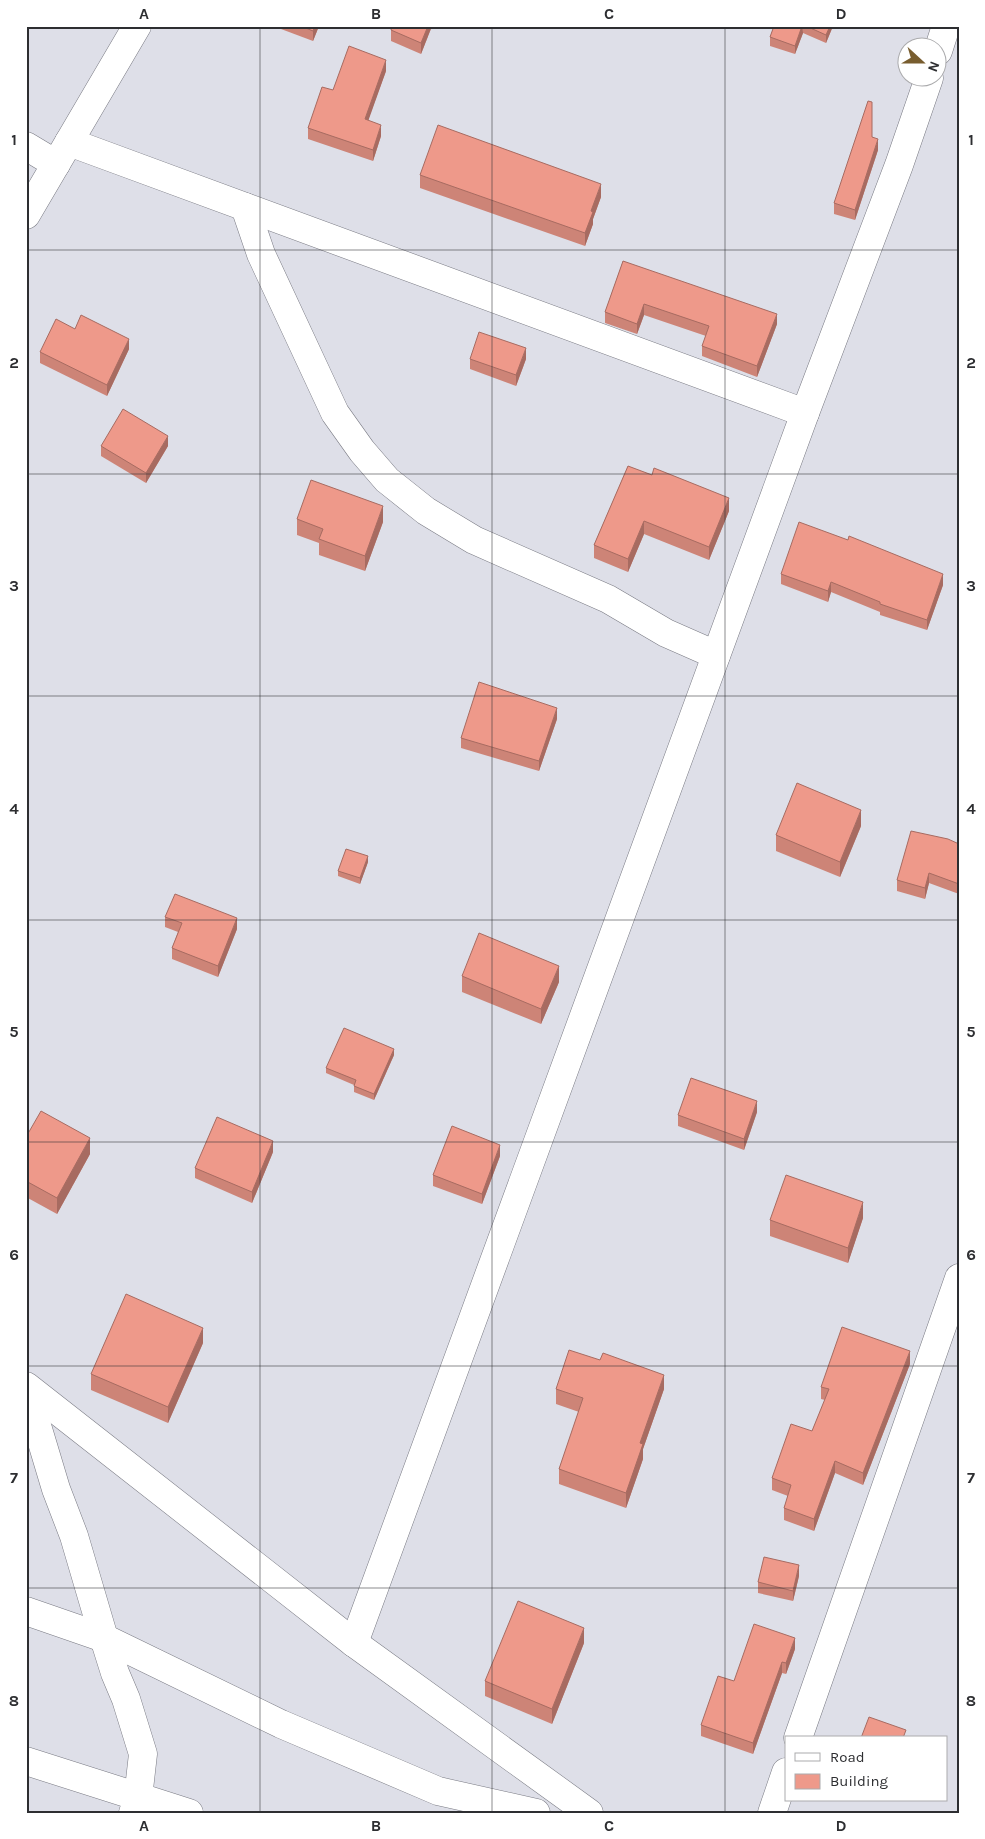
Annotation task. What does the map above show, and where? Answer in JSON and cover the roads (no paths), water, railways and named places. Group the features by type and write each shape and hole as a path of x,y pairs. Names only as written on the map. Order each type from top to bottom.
{"street":[{"path":"26,215 137,26"},
{"path":"942,38 946,26"},
{"path":"354,1642 805,413 899,165 925,88"},
{"path":"26,146 63,153 245,207 805,413"},
{"path":"245,207 261,254 335,413 362,451 387,480 426,511 474,540 608,599 666,633 716,655"},
{"path":"799,1736 959,1278"},
{"path":"26,1388 354,1642 582,1811"},
{"path":"26,1388 56,1489 74,1536 104,1638 143,1754 136,1805"},
{"path":"26,1611 104,1638 281,1724 438,1791 536,1813"},
{"path":"26,1761 136,1805 189,1813"},
{"path":"772,1813 785,1775"}]}
